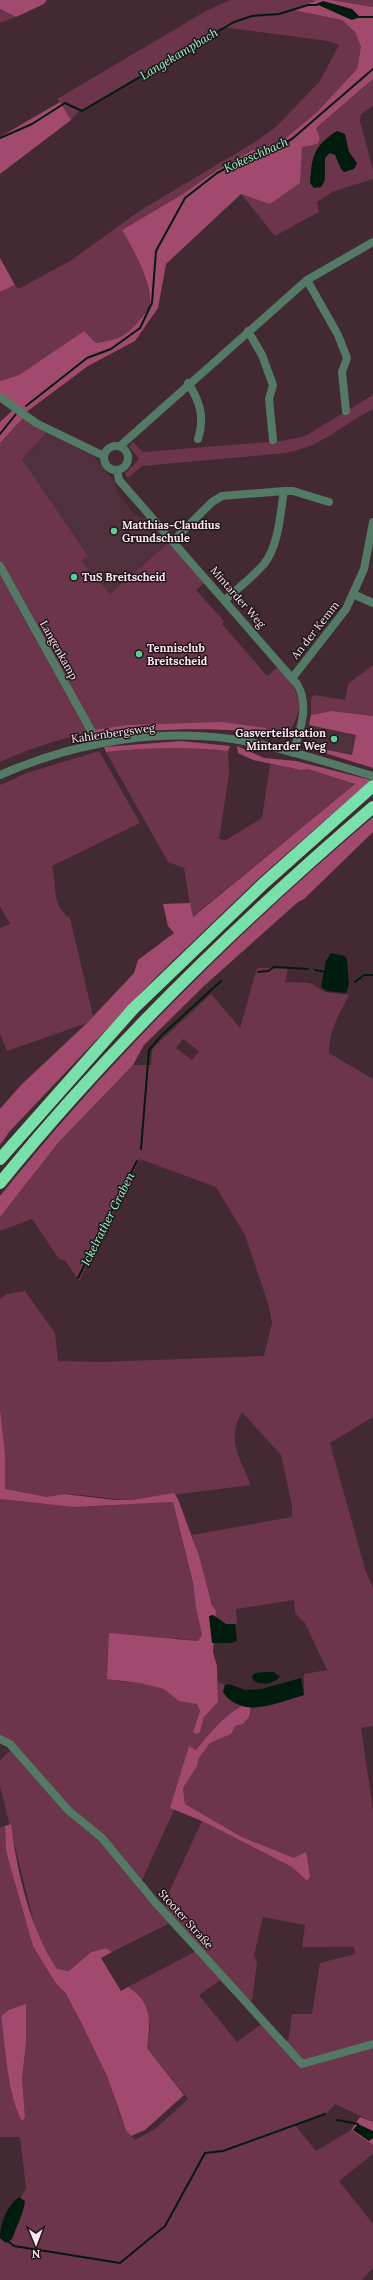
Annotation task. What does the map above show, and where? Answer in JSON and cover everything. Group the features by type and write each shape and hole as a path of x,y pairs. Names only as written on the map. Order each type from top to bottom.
{"highway":[{"path":"0,1159 133,1009 263,884 371,787"},
{"path":"0,1183 76,1093 203,962 272,895 373,807"}],"street":[{"path":"104,456 110,448 120,446 188,383 307,280 373,242"},
{"path":"307,280 338,335 347,358 342,372 346,411"},
{"path":"248,331 262,355 273,384 269,399 273,440"},
{"path":"188,383 196,395 201,408 202,427 198,440"},
{"path":"0,397 32,421 104,456 108,466 118,470 126,465 128,460 127,451 120,446"},
{"name":"Mintarder Weg","path":"118,470 119,480 174,540 292,677 302,692 304,703 301,725 293,753"},
{"path":"225,600 264,564 270,555 275,542 284,491"},
{"path":"174,540 212,502 222,496 293,491 324,499 329,502"},
{"name":"An der Kemm","path":"292,677 346,610 364,569 373,522"},
{"name":"Langenkamp","path":"0,566 98,743"},
{"path":"353,594 373,603"},
{"name":"Kahlenbergsweg","path":"0,775 31,761 98,743 143,737 190,736 250,742 373,776"},
{"name":"Stooter Straße","path":"0,1739 10,1744 68,1810 102,1838 155,1902 302,2064 373,2044"}],"shaded area":[{"path":"0,0 47,0 44,4 16,17 0,9"},
{"path":"230,0 317,0 293,10 342,20 355,32 361,47 357,69 317,112 281,142 253,150 217,170 183,194 122,230 142,269 149,291 147,310 129,332 114,340 96,343 84,331 19,375 0,381 0,292 15,285 18,289 70,261 141,210 255,142 276,127 320,81 339,45 328,41 222,27 78,112 71,120 57,99 206,11"},
{"path":"317,0 331,0 373,7 373,79 316,128 320,139 317,144 302,147 300,183 270,204 241,194 166,264 158,308 135,341 88,366 25,413 0,394 0,381 19,375 84,331 96,343 109,341 124,335 129,332 148,310 150,302 146,280 132,247 122,230 183,194 217,170 253,150 281,142 317,112 357,69 361,47 355,32 342,20 293,10"},
{"path":"331,0 373,0 373,7"},
{"path":"323,1 352,9 360,17 352,20 316,4"},
{"path":"0,9 16,17 0,23"},
{"path":"373,79 373,106 361,114 360,121 373,170 373,179 332,192 317,202 319,212 275,236 241,194 270,203 302,147 320,139 316,128"},
{"path":"60,102 71,120 0,174 0,137"},
{"path":"337,131 345,134 349,152 357,163 354,169 344,172 341,169 335,155 330,153 325,158 325,180 321,187 314,188 310,183 315,153 318,147 329,136"},
{"path":"0,258 15,285 0,292"},
{"path":"373,395 373,409 322,440 300,450 286,453 142,466 128,478 125,474 139,459 129,446 133,442 143,452 282,441 305,436"},
{"path":"13,410 23,418 0,443 0,422"},
{"path":"23,418 47,432 22,459 88,556 81,561 110,594 169,542 204,583 196,590 224,621 222,624 267,676 279,666 292,684 296,692 299,707 294,725 287,735 259,729 213,725 184,724 130,727 79,735 27,751 0,762 0,443"},
{"name":"Matthias-Claudius Grundschule","path":"47,432 91,453 115,482 116,491 135,515 148,519 169,542 110,594 81,561 87,555 22,459"},
{"path":"373,665 373,716 331,711 311,715 311,698 314,695 345,700 348,684"},
{"path":"331,711 373,716 373,768 312,749 313,747 352,755 356,735 309,725 311,715"},
{"path":"222,722 265,728 287,735 285,739 248,732 188,729 133,732 97,736 93,730 129,725"},
{"path":"312,726 356,735 352,755 313,747 310,742"},
{"path":"181,741 230,746 228,751 198,748 167,748 106,752 104,747"},
{"path":"237,746 264,758 296,761 371,780 259,878 156,977 10,1131 0,1145 0,1109 21,1085 87,1023 134,973 138,960 174,933 168,926 163,904 190,903 193,917 355,784 308,769 301,770 253,760 238,753"},
{"path":"194,747 228,751 229,774 219,839 226,840 262,818 270,764 308,769 355,784 192,917 184,868 168,862 106,752 154,748"},
{"path":"99,751 140,823 52,866 57,901 64,913 70,918 93,1016 87,1023 7,1051 0,1033 0,928 10,924 0,906 0,785 27,773"},
{"path":"373,817 373,832 304,899 298,902 205,985 144,1045 133,1065 58,1143 0,1217 0,1196 42,1145 131,1046 273,905"},
{"path":"331,953 344,956 347,959 349,984 346,993 327,991 321,987 326,961"},
{"path":"257,968 288,968 285,982 310,983 325,992 349,995 338,1016 333,1030 329,1045 329,1053 373,1079 373,1417 330,1443 365,1569 373,1588 373,1726 361,1728 373,1810 373,2122 335,2104 326,2114 295,2125 316,2151 351,2130 373,2145 373,2154 339,2181 373,2224 373,2268 362,2280 0,2280 0,2238 26,2188 20,2137 0,2137 0,1827 5,1826 6,1851 45,1965 72,2004 83,2024 109,2082 121,2117 129,2133 135,2140 155,2129 188,2099 147,2048 150,2024 135,1992 128,1987 202,1948 163,1905 202,1821 292,1867 307,1881 294,1858 242,1837 185,1804 183,1788 197,1766 199,1758 210,1743 230,1734 235,1726 243,1724 249,1717 251,1709 304,1695 304,1674 327,1670 305,1623 295,1613 294,1600 236,1609 237,1624 226,1624 216,1617 192,1535 292,1517 292,1505 281,1455 242,1412 237,1422 235,1431 236,1449 251,1485 132,1500 74,1494 42,1497 4,1489 5,1454 0,1408 0,1299 7,1294 25,1291 55,1333 58,1361 99,1362 264,1356 272,1323 268,1303 245,1235 216,1187 140,1159 79,1281 65,1260 59,1259 32,1219 0,1231 0,1217 58,1143 133,1065 151,1065 152,1050 156,1045 211,994 240,1028","holes":["183,1039 199,1051 192,1060 176,1048","263,1917 305,1925 302,1947 354,1947 355,1954 320,1963 312,2014 292,2014 289,2037 286,2043 267,2020 237,2042 199,1995 220,1980 244,2005 252,2000 257,1963 254,1955","26,2004 26,2043 22,2079 25,2117 17,2111 1,2016"]},
{"path":"0,1408 5,1454 5,1489 46,1497 64,1494 115,1500 132,1500 174,1493 178,1499 199,1556 212,1605 216,1611 213,1652 217,1666 218,1702 204,1717 200,1732 196,1734 193,1732 200,1711 197,1704 179,1701 164,1689 139,1683 107,1679 109,1633 198,1641 202,1635 196,1608 193,1583 173,1502 74,1507 0,1499"},
{"path":"0,1499 74,1507 173,1502 193,1584 196,1608 202,1635 198,1641 175,1638 116,1681 139,1683 164,1689 179,1700 197,1704 200,1711 194,1732 200,1732 204,1717 218,1702 218,1682 225,1685 223,1692 226,1696 242,1706 223,1720 196,1750 189,1746 171,1808 175,1808 142,1880 170,1923 112,1952 106,1948 91,1952 69,1971 57,1969 44,1949 36,1931 0,1786 0,1761 11,1749 4,1743 0,1743"},
{"path":"213,1615 226,1624 235,1624 237,1641 231,1643 212,1643 209,1616"},
{"path":"274,1672 280,1677 274,1681 263,1684 253,1680 252,1677 255,1673"},
{"path":"301,1678 304,1695 273,1705 250,1707 240,1705 231,1700 223,1692 225,1685 229,1684 245,1690 261,1689"},
{"path":"242,1706 251,1708 249,1717 243,1724 235,1726 231,1734 210,1743 199,1758 197,1766 183,1788 185,1804 242,1837 294,1858 306,1852 310,1876 307,1881 292,1867 202,1821 170,1808 189,1746 196,1750 223,1720"},
{"path":"11,1824 17,1861 26,1900 39,1936 57,1969 69,1971 91,1952 106,1948 112,1952 101,1958 121,1991 128,1987 136,1993 146,2006 149,2021 147,2048 184,2095 145,2130 131,2136 126,2130 107,2076 81,2022 66,1994 55,1982 33,1946 6,1851 5,1826"},
{"path":"26,2004 26,2043 22,2079 25,2117 22,2121 13,2098 10,2084 1,2016 9,2010"},
{"path":"360,2117 373,2122 373,2145 351,2130"},
{"path":"358,2124 373,2131 373,2138 369,2141 353,2130"},
{"path":"19,2197 25,2201 23,2210 12,2239 6,2243 0,2238 1,2227 5,2215 11,2205"}],"waterway":[{"name":"Langekampbach","path":"0,138 32,124 65,103 82,111 234,22 252,16 279,14 308,5 317,5"},
{"name":"Langekampbach","path":"358,17 373,17"},
{"name":"Kokeschbach","path":"26,406 87,358 111,349 140,328 152,303 156,251 185,198 217,173 243,159 267,152 292,139 373,69"},
{"name":"Kokeschbach","path":"0,434 16,414"},
{"name":"Ickelrather Graben","path":"258,972 268,971 274,967 308,969"},
{"name":"Ickelrather Graben","path":"315,970 325,972"},
{"path":"355,982 364,975 373,975"},
{"name":"Ickelrather Graben","path":"141,1149 149,1050 162,1035 221,981"},
{"name":"Ickelrather Graben","path":"78,1278 137,1161"},
{"path":"9,2242 14,2246 120,2263 165,2226 205,2153 223,2151 325,2114"},
{"path":"337,2120 358,2124"}],"place":[{"name":"Matthias-Claudius Grundschule","path":"114,531"},
{"name":"TuS Breitscheid","path":"74,577"},
{"name":"Tennisclub Breitscheid","path":"139,654"},
{"name":"Gasverteilstation Mintarder Weg","path":"334,739"}]}
